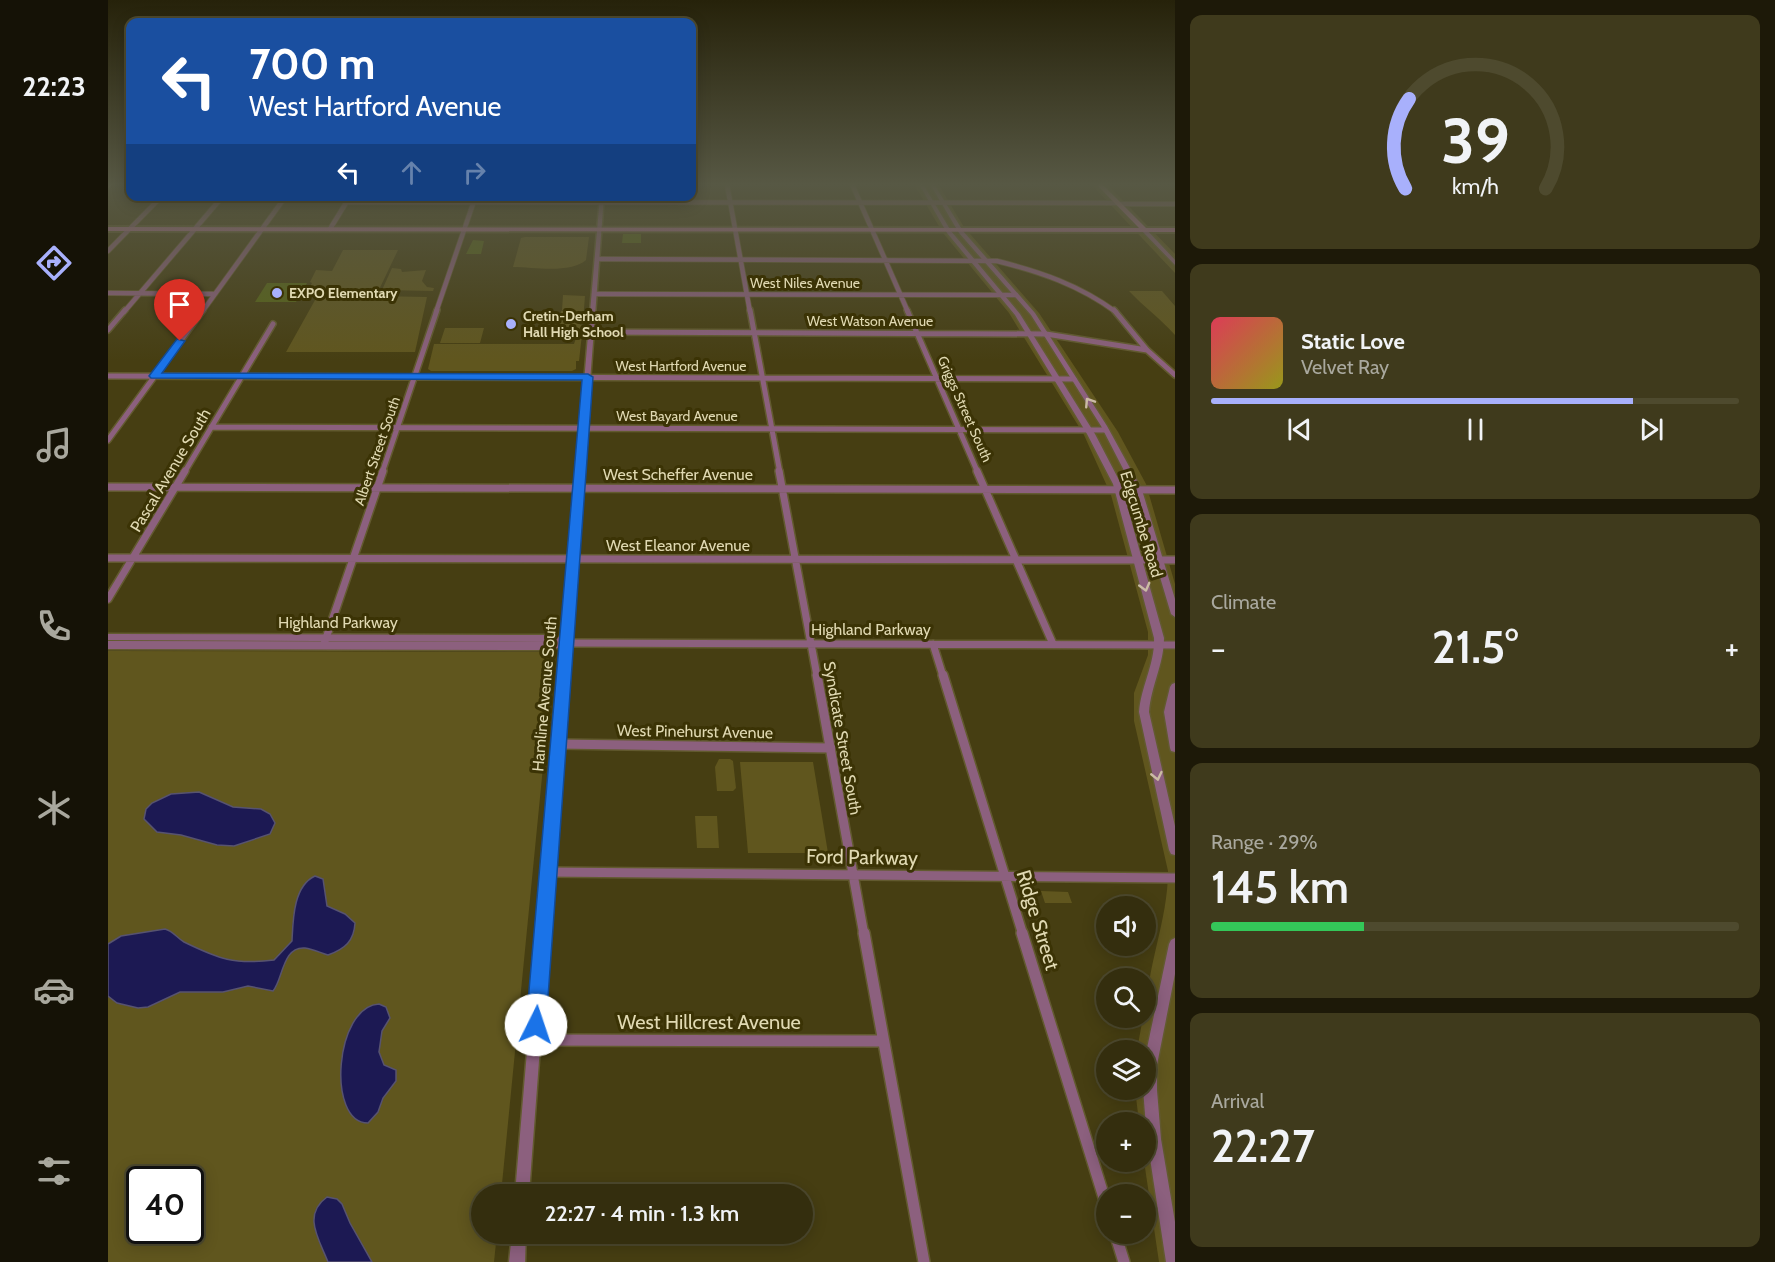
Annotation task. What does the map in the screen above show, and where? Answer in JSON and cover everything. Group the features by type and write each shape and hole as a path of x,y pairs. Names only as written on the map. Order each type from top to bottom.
{"street":[{"path":"108,330 183,243"},
{"path":"108,440 252,243"},
{"name":"Albert Street South","path":"325,641 460,243"},
{"name":"Hamline Avenue South","path":"523,1184 599,243"},
{"name":"Syndicate Street South","path":"738,243 924,1262"},
{"name":"Griggs Street South","path":"877,243 1053,644"},
{"name":"Edgcumbe Road","path":"958,243 1002,295 1088,429 1118,490 1160,645"},
{"name":"Edgcumbe Road","path":"971,243 1033,314 1106,430 1138,490 1175,614"},
{"path":"1156,243 1175,263"},
{"path":"597,259 987,261 1047,274 1092,294 1119,314 1147,350 1175,375"},
{"path":"108,293 215,294"},
{"name":"West Niles Avenue","path":"594,294 1016,295"},
{"name":"Pascal Avenue South","path":"108,599 273,324"},
{"name":"West Watson Avenue","path":"591,332 1046,334 1147,350"},
{"name":"West Hartford Avenue","path":"108,376 1074,379"},
{"name":"West Bayard Avenue","path":"211,428 1106,430"},
{"name":"West Scheffer Avenue","path":"108,487 1175,490"},
{"name":"West Eleanor Avenue","path":"108,558 1175,560"},
{"name":"Highland Parkway","path":"108,637 550,646 566,643 1175,645"},
{"name":"Highland Parkway","path":"108,645 325,641"},
{"name":"Ridge Street","path":"933,644 1100,1184"},
{"path":"1160,645 1146,690 1144,712 1175,850"},
{"path":"1175,687 1169,712 1175,748"},
{"name":"West Pinehurst Avenue","path":"558,744 831,748"},
{"name":"Ford Parkway","path":"548,872 1175,878"},
{"path":"1174,1262 1151,1116 1149,1080 1150,1065 1175,944"},
{"name":"West Hillcrest Avenue","path":"534,1040 883,1041"},
{"path":"517,1262 518,1244"},
{"path":"1118,1244 1124,1262"}],"shaded area":[{"path":"520,243 588,243 586,260 571,267 513,267"},
{"path":"951,243 978,243 1039,313 1118,432 1146,484 1175,584 1175,1262 1159,1262 1156,1242 1156,1184 1147,1184 1146,1172 1156,1172 1156,1112 1138,1112 1136,1100 1156,1100 1156,1040 1139,1040 1141,1028 1156,1028 1156,968 1152,968 1165,908 1168,871 1134,721 1134,693 1148,655 1148,632 1111,495 1084,435 1009,313"},
{"path":"1147,243 1164,243 1175,254 1175,273"},
{"path":"343,250 398,250 376,296 427,297 415,352 286,352 319,293 307,291 316,270 332,271"},
{"path":"392,268 401,269 402,272 426,270 422,281 427,287 434,288 433,291 382,290"},
{"path":"1129,291 1162,291 1175,306 1175,335 1141,302"},
{"path":"563,295 585,296 583,321 577,320 569,312 582,326 582,330 559,328 561,311 565,311 562,310"},
{"path":"445,328 484,328 480,343 440,343"},
{"path":"582,334 579,361 576,361 576,369 572,371 431,371 428,369 434,344 574,344 577,335"},
{"path":"108,651 550,652 554,655 502,1184 471,1184 471,1244 496,1244 494,1262 108,1262"},
{"path":"719,759 733,761 736,788 733,791 717,791 715,767"},
{"path":"740,762 813,762 828,853 748,853"},
{"path":"199,792 233,807 261,809 270,814 275,823 270,834 234,846 217,845 181,835 157,832 144,819 146,809 152,803 171,794"},
{"path":"695,816 717,816 719,848 697,848"},
{"path":"315,876 323,879 327,906 345,914 355,923 353,935 348,944 328,955 305,948 292,952 287,958 273,991 248,986 223,992 180,992 148,1007 138,1008 117,1003 108,996 108,944 121,936 165,929 184,942 227,959 248,962 274,960 292,941 298,896 302,888"},
{"path":"1041,891 1068,892 1072,903 1045,903"},
{"path":"379,1004 386,1007 390,1018 382,1031 379,1052 384,1065 396,1070 396,1081 383,1098 378,1112 368,1123 355,1118 346,1105 341,1086 341,1064 345,1043 353,1023 364,1010"},
{"path":"327,1197 337,1199 342,1204 372,1262 328,1262 317,1236 314,1219 319,1204"}],"building":[{"path":"472,243 484,243 481,254 466,254"},
{"name":"EXPO Elementary","path":"267,283 307,283 296,302 255,302"}],"place":[{"name":"EXPO Elementary","path":"277,293"},
{"name":"Cretin-Derham Hall High School","path":"511,324"}],"route":[{"path":"180,341 154,376 588,377 536,1025"}]}
